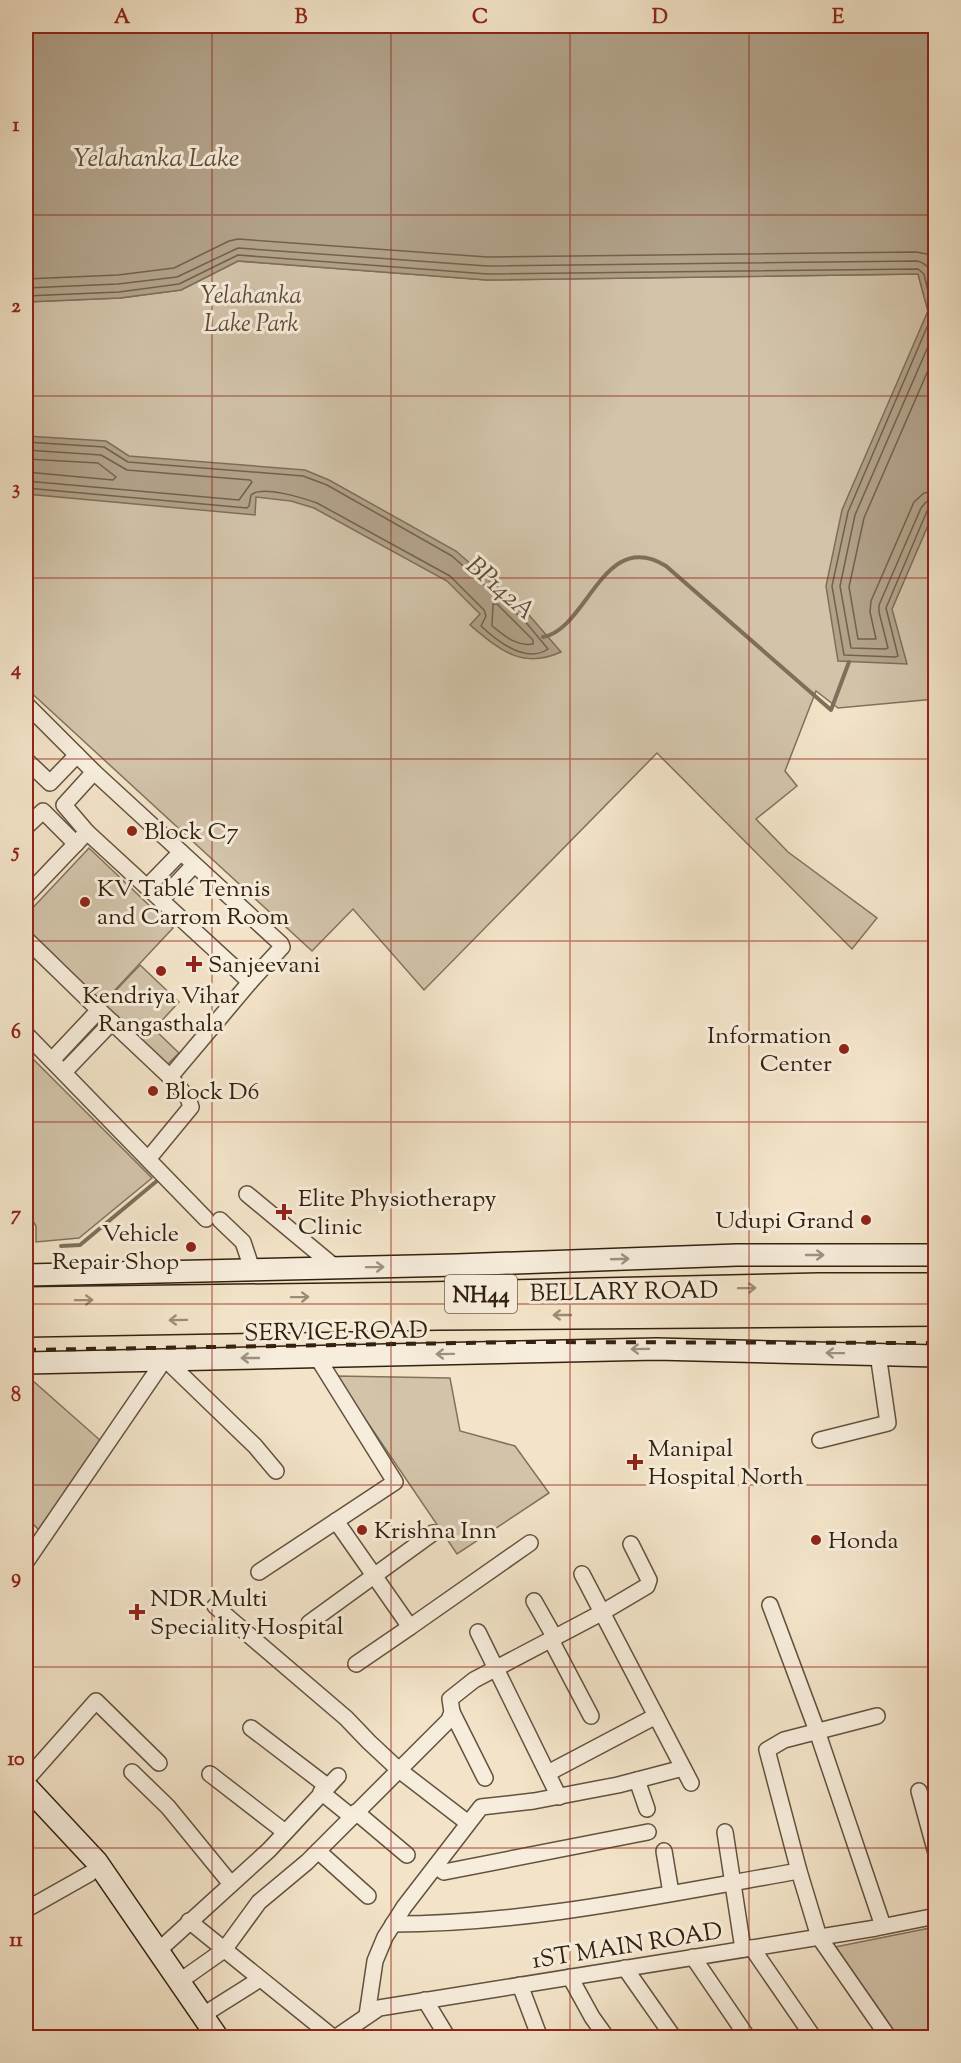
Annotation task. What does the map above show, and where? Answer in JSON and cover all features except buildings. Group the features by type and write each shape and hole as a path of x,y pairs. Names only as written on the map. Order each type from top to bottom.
{"highway":[{"name":"BELLARY ROAD","path":"26,1301 936,1287"},
{"name":"BELLARY ROAD","path":"26,1323 438,1316 936,1312"}],"main road":[{"path":"26,1275 737,1255 936,1255"},
{"name":"SERVICE ROAD","path":"26,1363 657,1349 936,1356"},
{"path":"26,1786 97,1862 218,2037"},
{"path":"26,1806 89,1874 202,2037"}],"street":[{"path":"26,704 94,772 282,945 281,949 250,982 170,1077"},
{"path":"26,760 50,783 77,755"},
{"path":"94,772 64,805 87,832 250,982"},
{"path":"26,826 43,811 76,844"},
{"path":"26,896 87,832"},
{"path":"147,887 181,852"},
{"path":"161,900 194,865"},
{"path":"26,939 170,1077 188,1098 191,1107 151,1156"},
{"path":"52,1060 99,1010"},
{"path":"64,1072 112,1022"},
{"path":"26,1034 213,1219 234,1245 247,1269"},
{"path":"247,1194 336,1268"},
{"path":"213,1219 243,1242 247,1269"},
{"path":"820,1440 888,1423 878,1354"},
{"path":"259,1572 395,1482 317,1357"},
{"path":"26,1562 165,1359 255,1446 276,1471"},
{"path":"336,1521 410,1627"},
{"path":"309,1623 433,1533"},
{"path":"356,1664 530,1543"},
{"path":"485,1778 452,1712 450,1699 474,1680 603,1612 647,1586 649,1580 631,1544"},
{"path":"582,1574 691,1783"},
{"path":"534,1601 591,1716"},
{"path":"770,1605 817,1731 884,1926"},
{"path":"214,1606 346,1718 399,1770 468,1823"},
{"path":"478,1632 559,1797"},
{"path":"26,1780 96,1701 159,1763"},
{"path":"180,1981 224,1950 259,1902 318,1851 449,1720 452,1712"},
{"path":"548,1773 656,1716"},
{"path":"877,1716 784,1740 767,1750 819,1937 889,2037"},
{"path":"251,1728 329,1785 354,1815 407,1855"},
{"path":"367,2015 375,1961 385,1937 481,1807 559,1797 683,1768"},
{"path":"132,1772 168,1807 231,1884"},
{"path":"210,1774 285,1832"},
{"path":"637,1780 647,1809"},
{"path":"159,1950 269,1850 329,1785"},
{"path":"919,1791 936,1853"},
{"path":"436,1866 444,1872 648,1832"},
{"path":"725,1832 733,1882 748,1948 814,2037"},
{"path":"318,1851 368,1896"},
{"path":"664,1851 671,1893"},
{"path":"393,1924 440,1924 571,1910 799,1871"},
{"path":"27,1909 89,1874"},
{"name":"1ST MAIN ROAD","path":"334,2037 379,2008 936,1916"},
{"path":"189,1921 334,2037"},
{"path":"693,1957 748,2037"},
{"path":"625,1968 674,2037"},
{"path":"570,1977 592,2017 607,2037"},
{"path":"203,2015 260,1979"},
{"path":"520,1985 540,2037"},
{"path":"425,2000 448,2037"}],"green space":[{"name":"Yelahanka Lake Park","path":"238,261 487,280 918,274 928,311 904,369 892,609 935,507 935,699 838,708 816,691 785,771 797,786 756,819 788,852 877,918 852,949 657,753 424,990 353,909 312,951 26,688 26,302 120,298 181,290"},
{"path":"89,848 173,928 99,1007 26,936 26,915"},
{"path":"140,965 179,1002 154,1029 179,1053 167,1065 103,1004"},
{"path":"26,1052 152,1178 79,1238 36,1242 36,1226 26,1210"},
{"path":"336,1376 450,1378 460,1431 515,1446 549,1493 457,1554"},
{"path":"32,1380 101,1441 39,1530 26,1517 26,1386"},
{"path":"935,1927 935,2037 897,2037 835,1947"}],"water":[{"name":"Yelahanka Lake","path":"26,26 935,26 936,507 892,609 907,664 838,661 826,586 842,510 928,311 918,274 487,280 238,261 181,290 120,298 26,302"},
{"path":"26,436 106,441 129,456 305,470 329,480 456,551 529,615 561,652 534,659 522,658 501,649 470,625 480,614 447,581 314,508 291,501 256,497 255,515 26,494"}],"waterway":[{"name":"BP142A","path":"543,637 559,630 611,569 627,560 644,558 666,566 831,710 849,662"},
{"path":"61,1246 80,1245 158,1180"}],"railway":[{"path":"26,1350 522,1342 936,1343"}],"place":[{"name":"Block C7","path":"132,831"},
{"name":"KV Table Tennis and Carrom Room","path":"85,902"},
{"name":"Sanjeevani","path":"194,964"},
{"name":"Kendriya Vihar Rangasthala","path":"161,971"},
{"name":"Information Center","path":"844,1049"},
{"name":"Block D6","path":"153,1091"},
{"name":"Elite Physiotherapy Clinic","path":"284,1212"},
{"name":"Udupi Grand","path":"866,1220"},
{"name":"Vehicle Repair Shop","path":"191,1247"},
{"name":"Manipal Hospital North","path":"635,1462"},
{"name":"Krishna Inn","path":"362,1530"},
{"name":"Honda","path":"816,1540"},
{"name":"NDR Multi Speciality Hospital","path":"137,1612"}]}
